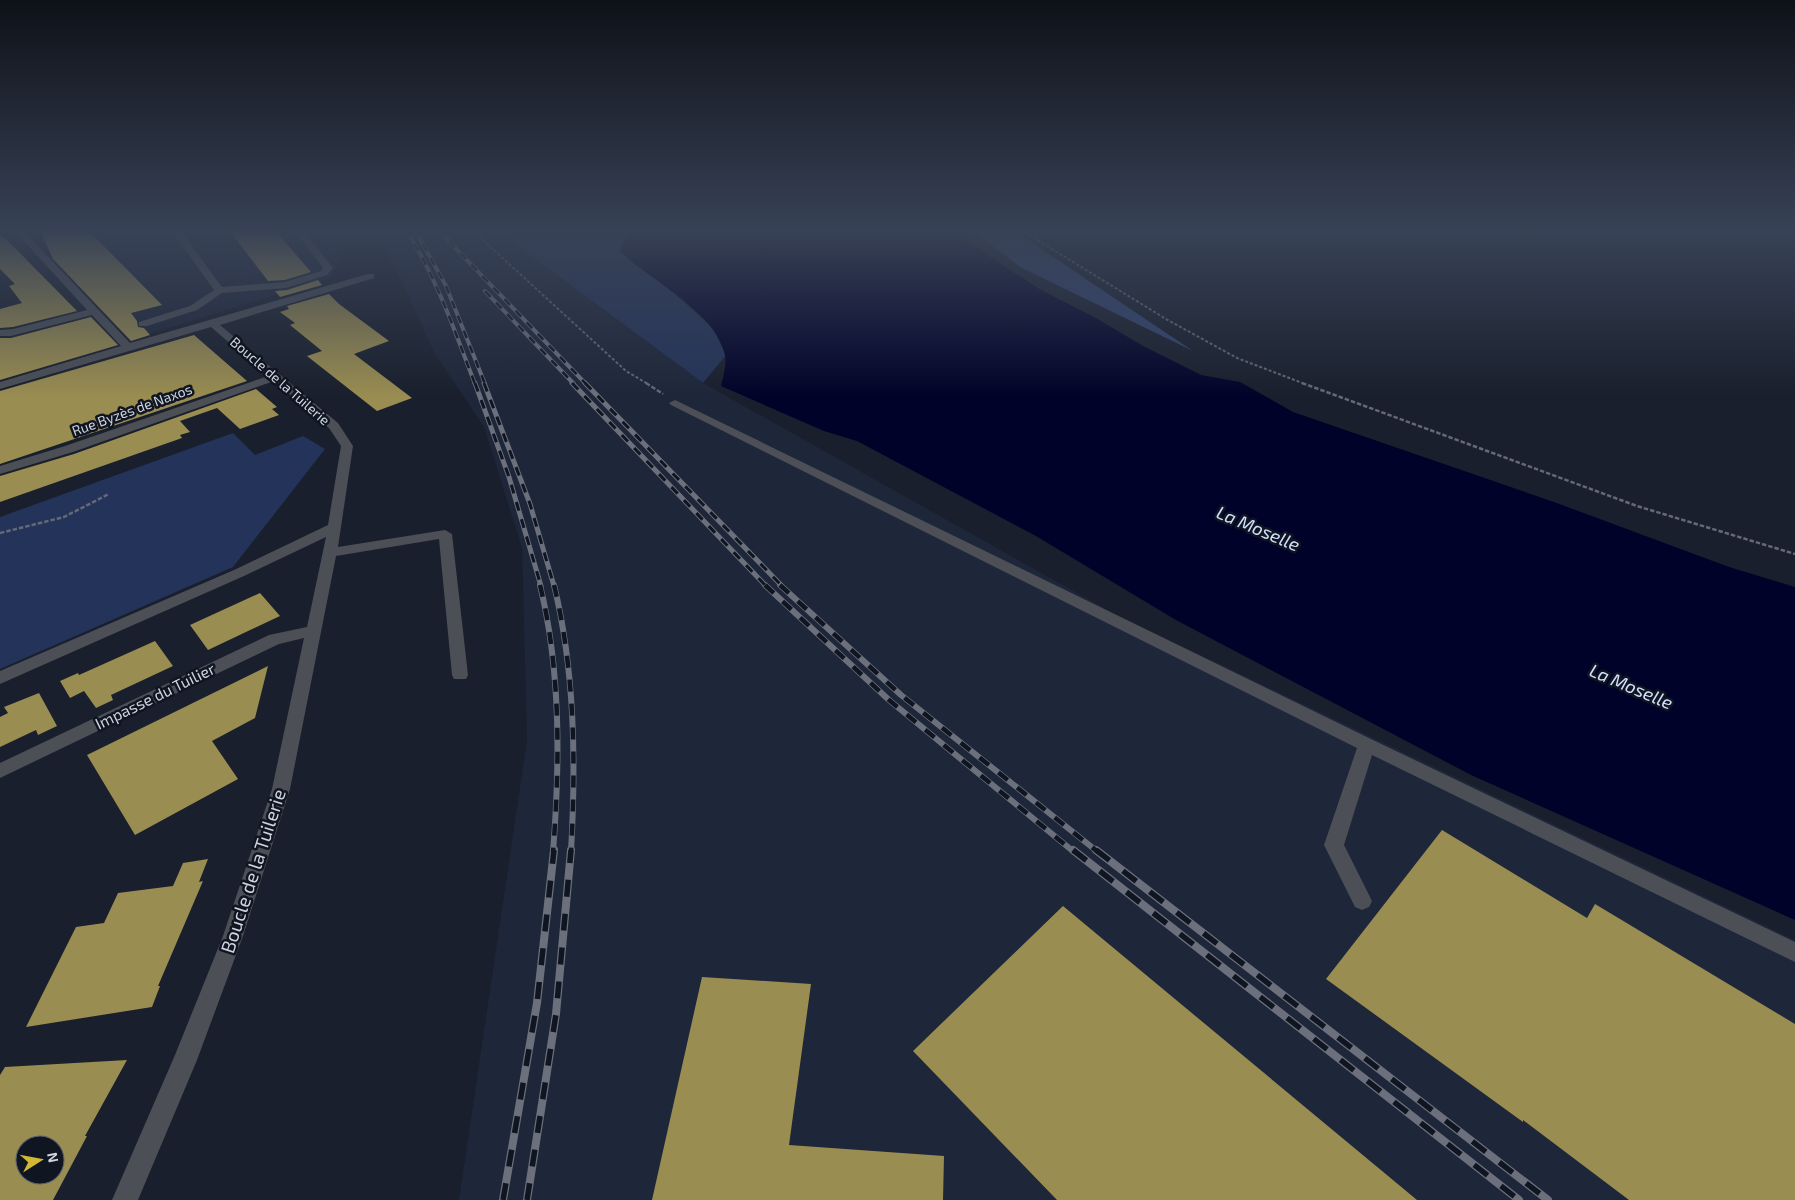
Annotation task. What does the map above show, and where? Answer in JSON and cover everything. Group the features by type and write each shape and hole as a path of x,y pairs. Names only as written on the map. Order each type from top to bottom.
{"street":[{"path":"71,286 128,347"},
{"path":"216,286 219,290"},
{"path":"143,324 193,309 211,300 219,290 273,286"},
{"path":"0,386 338,286"},
{"path":"0,333 9,331 11,333 94,311"},
{"name":"Boucle de la Tuilerie","path":"125,1200 185,1060 233,936 281,789 330,553 347,446 334,426 213,324"},
{"name":"Rue Byzès de Naxos","path":"0,470 49,457 205,399 274,377"},
{"path":"675,403 1367,745 1795,952"},
{"path":"0,678 240,574 335,527"},
{"path":"330,553 445,534 460,675"},
{"name":"Impasse du Tuilier","path":"0,771 275,638 314,631"},
{"path":"1362,901 1334,845 1367,745"}],"path":[{"path":"533,286 626,371 675,403"},
{"path":"1112,286 1166,319 1237,358 1319,390 1637,506 1795,554"},
{"path":"0,533 64,517 108,494"}],"shaded area":[{"path":"86,286 304,286 136,338 114,318"},
{"path":"404,286 572,286 703,383 1111,612 1795,940 1795,1200 459,1200 527,740 522,548 484,427 435,354"},
{"path":"572,286 666,286 712,327 726,355 703,383"},
{"path":"1059,286 1096,286 1193,351"},
{"path":"233,433 255,455 303,436 325,449 233,567 0,669 0,517"}],"water":[{"name":"La Moselle","path":"665,286 1035,286 1096,318 1143,346 1201,375 1240,382 1293,412 1554,502 1729,567 1795,587 1795,920 1471,775 1176,620 1036,536 857,441 824,431 721,386 725,355 719,339 709,325 680,297"}],"building":[{"path":"9,286 52,286 77,311 13,327 0,328 0,309 22,303"},
{"path":"79,286 143,286 162,305 131,313 137,321 138,327 144,328 150,335 131,341"},
{"path":"299,286 318,286 280,297 275,291"},
{"path":"329,294 339,304 389,341 354,354 412,398 377,411 307,356 322,351 290,325 295,323 280,312 289,309 287,306"},
{"path":"91,317 118,345 0,380 0,338 11,338"},
{"path":"194,335 247,381 0,464 0,391"},
{"path":"256,389 277,407 272,409 279,415 240,429 217,408 180,421 190,432 180,435 182,438 0,502 0,476 74,454"},
{"path":"260,593 280,616 208,650 190,625"},
{"path":"155,641 173,666 111,695 113,700 96,708 84,691 70,698 60,681 78,673 79,675"},
{"path":"268,666 255,718 212,741 238,779 135,835 87,755"},
{"path":"39,693 57,726 38,735 36,730 0,747 0,717 8,713 4,707"},
{"path":"1442,830 1587,918 1595,904 1795,1024 1795,1200 1629,1200 1523,1120 1523,1122 1326,979"},
{"path":"208,859 199,882 203,881 158,986 160,986 152,1007 26,1027 76,927 104,923 118,893 173,886 183,863"},
{"path":"1063,906 1417,1200 1057,1200 913,1051"},
{"path":"702,977 811,984 789,1145 944,1156 943,1200 652,1200"},
{"path":"127,1060 85,1136 87,1136 65,1177 65,1135 15,1135 15,1185 61,1185 53,1200 0,1200 0,1075 5,1067"}],"railway":[{"path":"436,286 475,384"},
{"path":"446,286 485,384"},
{"path":"492,286 586,384"},
{"path":"485,291 574,384"},
{"path":"475,383 509,477 541,586"},
{"path":"484,383 530,504 554,586"},
{"path":"572,383 765,585"},
{"path":"585,383 782,586"},
{"path":"540,585 552,651 557,718 558,752 553,852"},
{"path":"554,585 561,618 570,684 573,751 571,852"},
{"path":"765,585 889,700 1074,852"},
{"path":"780,585 901,695 1098,852"},
{"path":"503,1200 537,1003 554,850"},
{"path":"527,1200 556,1014 571,850"},
{"path":"1073,850 1519,1200"},
{"path":"1096,850 1548,1200"}]}
